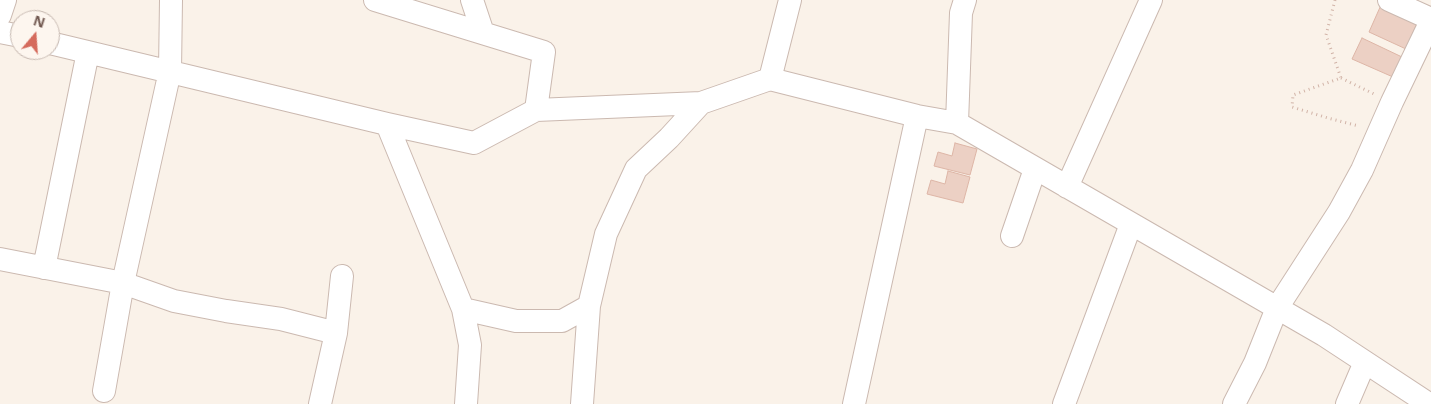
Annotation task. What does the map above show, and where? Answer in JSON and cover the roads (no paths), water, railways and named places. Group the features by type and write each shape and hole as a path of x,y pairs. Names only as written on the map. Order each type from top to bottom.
{"street":[{"path":"0,15 5,0"},
{"path":"104,391 123,283 170,71 171,0"},
{"path":"375,0 544,52 536,110"},
{"path":"472,0 483,34"},
{"path":"770,79 790,0"},
{"path":"957,123 961,13 964,0"},
{"path":"1067,187 1151,0"},
{"path":"1234,404 1255,363 1277,308 1339,212 1362,170 1431,20 1389,0"},
{"path":"60,46 474,143 536,110 701,103 770,79 917,116 957,123 1324,335 1429,404"},
{"path":"44,268 88,52"},
{"path":"582,404 589,306 606,234 636,169 669,138 701,103"},
{"path":"854,404 917,116"},
{"path":"387,124 463,309 470,345 466,404"},
{"path":"1012,236 1035,169"},
{"path":"1064,404 1131,224"},
{"path":"0,259 123,283 174,301 282,319 336,333"},
{"path":"320,404 336,333 342,276"},
{"path":"463,309 516,321 562,321 589,306"},
{"path":"1347,404 1365,362"}]}
